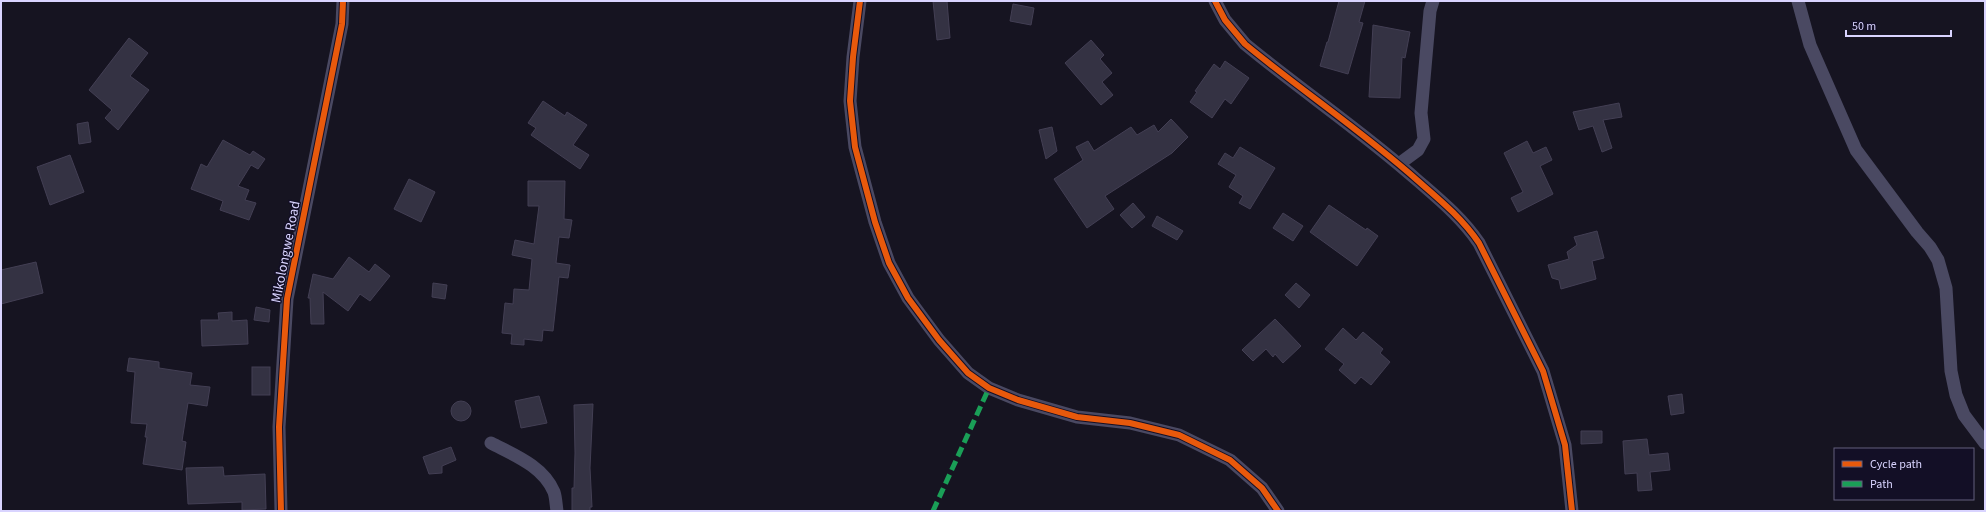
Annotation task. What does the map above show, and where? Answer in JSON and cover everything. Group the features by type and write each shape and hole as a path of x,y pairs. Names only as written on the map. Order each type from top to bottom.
{"street":[{"name":"Mikolongwe Road","path":"281,511 280,427 287,299 342,24 343,1"},
{"path":"860,1 853,57 850,102 856,147 875,222 889,263 908,298 939,340 968,374 988,388 1018,400 1077,417 1130,423 1179,435 1230,460 1262,488 1278,511"},
{"path":"1215,1 1225,20 1245,44 1399,164 1458,216 1473,234 1483,250 1543,371 1549,387 1565,445 1572,511"},
{"path":"1399,164 1418,150 1424,139 1421,113 1430,11 1433,1"},
{"path":"1798,1 1810,45 1856,150 1917,232 1930,247 1938,260 1946,288 1952,371 1956,395 1964,415 1985,443"},
{"path":"491,443 528,462 546,479 554,493 557,511"},
{"path":"281,495 290,511"}],"building":[{"path":"933,1 947,1 950,38 937,40"},
{"path":"1339,1 1365,1 1359,22 1363,23 1348,74 1320,66"},
{"path":"1013,4 1034,8 1031,25 1010,21"},
{"path":"1373,25 1410,32 1405,58 1402,57 1400,98 1369,97"},
{"path":"129,38 148,53 130,76 149,90 118,130 105,118 112,110 89,90"},
{"path":"1091,40 1104,55 1100,59 1112,73 1102,82 1113,95 1101,105 1065,63"},
{"path":"1225,61 1249,78 1231,104 1225,99 1212,118 1190,102 1197,92 1195,91 1214,64 1220,69"},
{"path":"543,101 565,116 567,112 587,125 573,145 589,155 580,169 531,135 536,128 528,123"},
{"path":"1619,103 1622,117 1603,120 1612,148 1602,152 1593,126 1579,130 1573,112"},
{"path":"1171,119 1188,137 1172,153 1105,196 1114,209 1087,228 1054,179 1083,160 1076,147 1088,141 1094,151 1131,127 1137,135 1154,125 1158,132"},
{"path":"88,122 91,142 79,144 77,124"},
{"path":"1052,127 1057,151 1046,159 1039,130"},
{"path":"223,140 250,155 253,151 265,159 258,169 251,165 238,186 249,190 245,200 256,203 249,220 220,210 223,201 191,189 201,164 207,167"},
{"path":"1527,141 1533,153 1546,147 1552,160 1540,166 1553,194 1518,212 1511,198 1523,192 1504,153"},
{"path":"1240,147 1275,168 1250,209 1239,203 1243,196 1229,187 1236,175 1218,164 1225,153 1233,158"},
{"path":"70,155 84,192 50,205 37,167"},
{"path":"409,179 435,192 421,222 394,209"},
{"path":"528,181 565,181 564,219 572,220 569,238 559,237 556,263 570,265 568,278 559,277 553,331 543,330 542,341 524,339 524,345 511,344 512,334 502,333 505,303 513,304 514,289 529,290 532,259 512,255 515,240 534,244 539,206 528,206"},
{"path":"1133,203 1145,217 1132,228 1120,215"},
{"path":"1329,205 1366,230 1367,228 1378,236 1357,266 1310,232"},
{"path":"1283,213 1303,226 1293,241 1273,228"},
{"path":"1157,216 1183,231 1177,240 1152,226"},
{"path":"1597,231 1604,258 1592,261 1596,279 1561,289 1559,280 1552,278 1548,265 1569,259 1567,252 1577,245 1574,237"},
{"path":"349,257 369,272 375,264 390,276 370,301 360,294 348,311 323,292 324,324 311,324 310,298 308,298 313,274 333,279"},
{"path":"36,262 43,293 1,304 1,270"},
{"path":"433,283 447,285 445,299 432,297"},
{"path":"1296,283 1310,295 1299,308 1285,295"},
{"path":"256,307 270,310 269,322 254,320"},
{"path":"232,312 232,321 247,320 248,344 202,346 201,320 219,320 218,313"},
{"path":"1275,319 1301,346 1283,363 1275,354 1273,357 1266,349 1253,361 1242,350"},
{"path":"1343,328 1356,340 1363,332 1383,349 1380,353 1390,362 1371,385 1361,377 1355,384 1339,370 1344,364 1325,349"},
{"path":"129,358 159,362 159,368 192,373 190,385 210,387 207,406 188,403 182,441 186,442 182,470 143,464 147,437 145,437 147,424 131,423 135,372 127,371"},
{"path":"252,367 270,367 270,395 252,395"},
{"path":"1682,394 1684,413 1671,415 1668,396"},
{"path":"539,396 547,423 521,428 515,401"},
{"path":"457,401 465,401 471,407 471,415 465,421 457,421 451,415 451,407"},
{"path":"593,404 590,468 592,507 590,507 590,511 572,511 575,453 574,405"},
{"path":"1581,431 1602,431 1602,443 1581,444"},
{"path":"1647,439 1649,455 1668,453 1670,470 1650,472 1652,490 1638,491 1637,473 1625,474 1623,441"},
{"path":"451,447 456,460 442,466 442,473 429,474 423,457"},
{"path":"223,467 224,476 265,474 266,509 242,510 242,502 188,504 186,468"}],"marked path":[{"path":"933,511 989,388"}],"cycle path":[{"path":"281,511 279,427 287,299 342,24 343,1"},
{"path":"860,1 853,57 850,101 855,147 875,222 889,263 908,298 939,340 968,373 989,388 1018,400 1077,417 1130,423 1179,435 1230,460 1262,488 1278,511"},
{"path":"1215,1 1225,20 1245,44 1396,162 1450,210 1465,225 1479,243 1543,371 1565,445 1572,511"}]}
